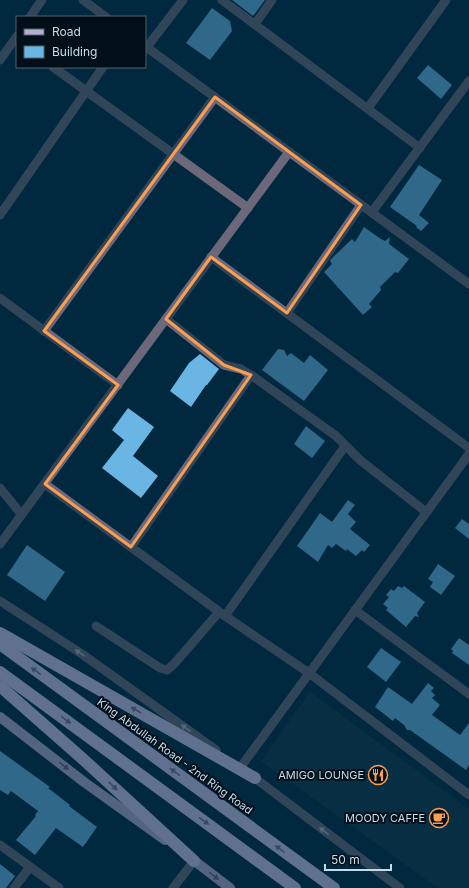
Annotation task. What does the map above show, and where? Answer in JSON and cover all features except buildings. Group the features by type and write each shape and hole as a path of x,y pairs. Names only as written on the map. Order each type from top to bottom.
{"highway":[{"path":"0,633 255,778"},
{"name":"King Abdullah Road - 2nd Ring Road","path":"0,644 334,888"},
{"path":"0,672 295,888"},
{"path":"0,686 84,760 194,861"}],"main road":[{"path":"0,716 84,782 230,888"}],"street":[{"path":"31,16 42,0"},
{"path":"83,0 105,16"},
{"path":"183,0 146,47 469,284"},
{"path":"222,0 420,148"},
{"path":"255,24 272,0"},
{"path":"368,108 446,0"},
{"path":"0,60 16,39"},
{"path":"54,68 248,208"},
{"path":"0,215 102,68"},
{"path":"372,212 468,84"},
{"path":"44,331 216,98"},
{"path":"0,544 289,152"},
{"path":"287,313 361,205"},
{"path":"211,257 469,448"},
{"path":"0,298 118,385"},
{"path":"166,320 224,365 241,369 251,375 336,436 360,460 426,512"},
{"path":"131,547 251,375"},
{"path":"96,626 160,668 167,670 222,614 345,446"},
{"path":"240,768 469,454"},
{"path":"45,484 222,614 309,673 469,795"},
{"path":"0,488 22,514"},
{"path":"0,601 82,654 255,778 400,888"},
{"path":"355,610 469,694"},
{"path":"0,845 59,888"},
{"path":"173,888 194,861"},
{"path":"14,888 30,867"}],"highlighted area":[{"path":"215,97 361,205 287,313 211,257 166,319 224,365 251,375 131,547 45,484 118,385 44,331"}],"shaded area":[{"path":"310,692 469,809 469,888 438,888 261,761"}],"place":[{"name":"AMIGO LOUNGE","path":"378,775"},
{"name":"MOODY CAFFE","path":"439,818"}]}
